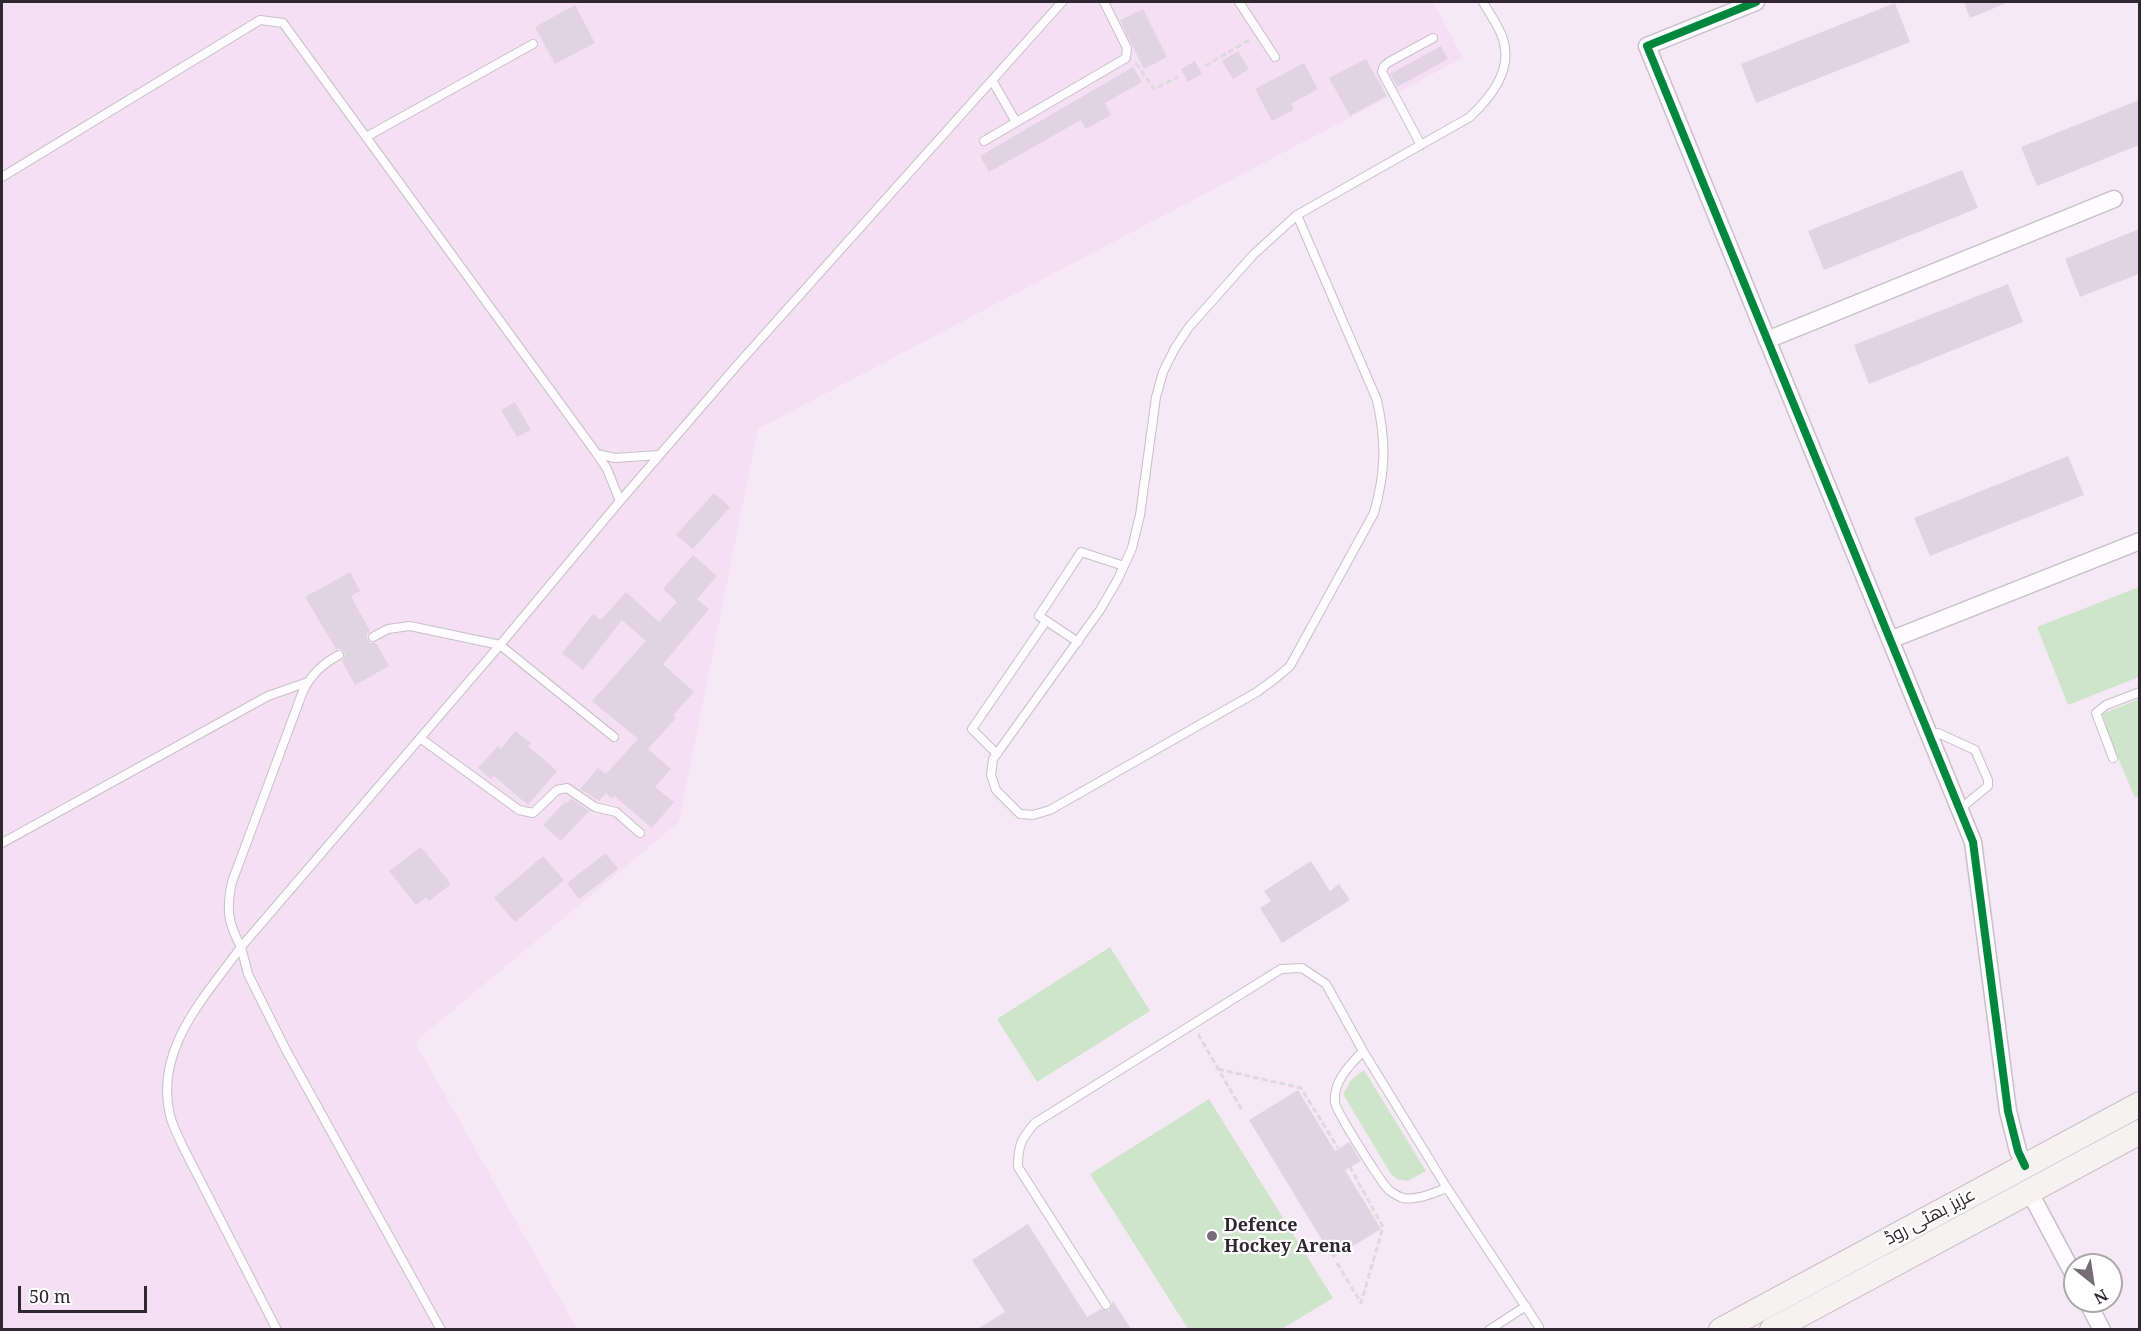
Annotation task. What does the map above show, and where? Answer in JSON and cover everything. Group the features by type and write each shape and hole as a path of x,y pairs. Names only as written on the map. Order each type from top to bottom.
{"main road":[{"name":"عزیز بھٹی روڈ","path":"1721,1329 2139,1104"},
{"name":"عزیز بھٹی روڈ","path":"1772,1329 2139,1132"}],"street":[{"path":"1756,2 1647,46 1973,842 2008,1111 2018,1150 2025,1166"},
{"path":"1767,340 2114,199"},
{"path":"1890,640 2139,541"},
{"path":"2029,1191 2063,1255"},
{"path":"2093,1313 2102,1329"}],"lane":[{"path":"277,1329 182,1145 170,1116 167,1092 169,1066 176,1041 241,947 500,645 659,455 1062,2"},
{"path":"984,141 1123,60 1127,48 1104,2"},
{"path":"1239,2 1275,57"},
{"path":"1297,216 1377,400 1384,430 1385,460 1382,488 1374,513 1290,666 1257,692 1041,813 1020,814 996,790 991,776 993,759 1100,610 1132,548 1140,515 1156,397 1163,372 1174,348 1254,254 1297,216 1470,117 1486,102 1504,70 1506,55 1503,39 1483,2"},
{"path":"2,177 260,21 283,23 597,454 614,483 620,501"},
{"path":"1420,145 1382,72 1384,66 1389,62 1433,38"},
{"path":"366,137 533,44"},
{"path":"992,80 1016,122"},
{"path":"597,454 615,458 659,455"},
{"path":"1078,642 1039,616 1081,552 1124,566"},
{"path":"997,754 972,729 1046,621"},
{"path":"373,637 388,629 410,626 500,645 614,737"},
{"path":"339,655 326,662 308,682 232,882 228,912 232,931 241,947 248,974 286,1050 441,1329"},
{"path":"2,843 268,696 308,682"},
{"path":"2113,758 2096,713 2106,705 2139,692"},
{"path":"1930,736 1938,733 1975,750 1988,780 1988,786 1980,795 1960,809"},
{"path":"420,738 519,810 533,813 557,790 567,788 595,807 616,812 640,833"},
{"path":"1106,1305 1018,1167 1018,1152 1022,1138 1035,1123 1281,969 1302,968 1326,984 1363,1051 1447,1188 1541,1328"},
{"path":"1363,1051 1345,1069 1335,1093 1335,1104 1361,1148 1389,1191 1403,1198 1428,1195 1447,1188"},
{"path":"1489,1329 1526,1306"}],"path":[{"path":"1204,66 1260,34"},
{"path":"1127,53 1154,88 1178,77"},
{"path":"1192,1025 1242,1110"},
{"path":"1218,1069 1301,1088 1338,1148"},
{"path":"1337,1263 1360,1303 1383,1227 1350,1167"}],"shaded area":[{"path":"2,2 1433,2 1463,58 758,429 679,822 415,1042 577,1329 2,1330"}],"green space":[{"path":"2139,587 2139,677 2068,705 2037,627"},
{"path":"2139,699 2139,796 2135,798 2105,727 2102,714"},
{"path":"1110,947 1150,1011 1037,1082 997,1019"},
{"path":"1364,1070 1426,1171 1408,1181 1397,1179 1391,1174 1343,1094 1351,1080"},
{"name":"Defence Hockey Arena","path":"1209,1099 1333,1298 1282,1329 1188,1329 1090,1174"}],"building":[{"path":"1964,2 2009,2 1970,18"},
{"path":"1895,3 1910,42 1756,103 1741,64"},
{"path":"575,5 595,43 555,64 535,27"},
{"path":"1143,9 1167,57 1144,69 1120,20"},
{"path":"1441,46 1448,59 1397,87 1390,74"},
{"path":"1238,51 1249,69 1233,79 1222,61"},
{"path":"1366,59 1386,96 1350,116 1329,78"},
{"path":"1195,61 1202,74 1188,82 1181,69"},
{"path":"1304,63 1318,89 1291,104 1294,110 1272,121 1255,89"},
{"path":"1133,67 1142,82 1105,103 1111,115 1086,129 1081,120 989,172 980,156"},
{"path":"2139,100 2139,145 2037,186 2021,147"},
{"path":"1962,170 1978,208 1824,270 1808,231"},
{"path":"2139,229 2139,274 2080,297 2065,259"},
{"path":"2008,284 2023,322 1869,384 1854,345"},
{"path":"515,402 531,430 517,437 501,410"},
{"path":"2068,456 2084,495 1930,556 1914,518"},
{"path":"714,493 730,507 693,549 676,535"},
{"path":"693,555 717,576 697,599 709,609 663,664 694,692 673,715 676,718 648,749 671,769 655,787 674,802 652,828 614,796 612,799 606,793 599,801 580,789 598,768 606,774 638,739 592,701 646,641 622,620 583,670 562,653 593,614 601,620 626,592 659,622 677,602 663,589"},
{"path":"350,572 360,591 351,596 370,631 367,639 370,643 376,643 389,666 355,685 342,661 345,656 344,651 336,649 305,597"},
{"path":"515,731 531,743 528,746 557,771 528,805 494,776 491,779 478,768 498,746 501,749"},
{"path":"571,798 589,811 561,841 543,825"},
{"path":"421,847 451,884 429,901 426,897 416,905 389,871"},
{"path":"606,853 618,869 579,899 567,883"},
{"path":"543,856 564,880 515,922 494,898"},
{"path":"1311,861 1330,891 1339,884 1350,900 1282,943 1260,908 1271,901 1264,891"},
{"path":"1298,1090 1335,1151 1349,1142 1361,1161 1345,1170 1381,1229 1333,1258 1249,1120"},
{"path":"1028,1224 1087,1317 1101,1309 1109,1311 1113,1301 1131,1329 977,1329 1005,1312 972,1260"}],"cycle path":[{"path":"1756,2 1647,46 1973,842 2008,1111 2018,1151 2025,1166"}],"place":[{"name":"Defence Hockey Arena","path":"1212,1236"}]}
